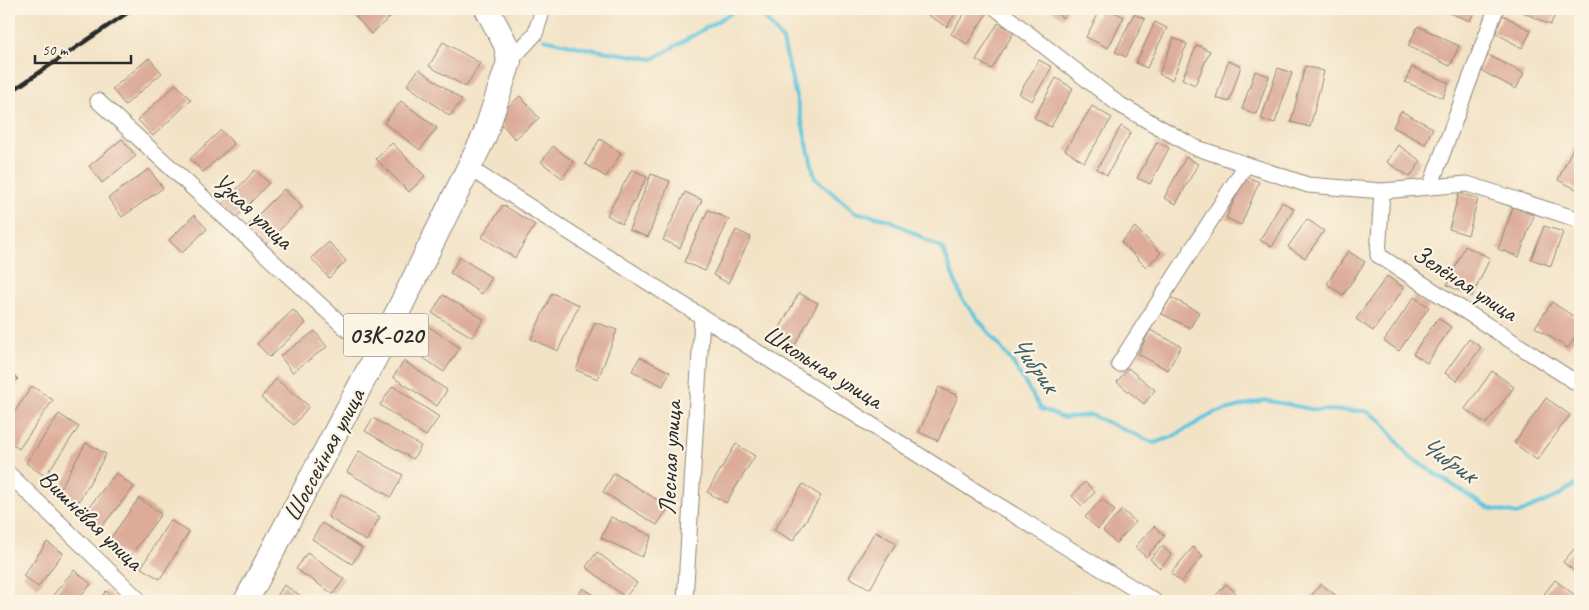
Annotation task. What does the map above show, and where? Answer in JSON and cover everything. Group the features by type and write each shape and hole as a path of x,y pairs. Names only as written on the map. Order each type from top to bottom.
{"main road":[{"path":"487,9 506,45 509,62"},
{"name":"Шоссейная улица","path":"246,601 376,356 469,168 484,137 509,62"}],"street":[{"path":"509,62 535,34 543,9"},
{"path":"997,9 1117,103 1194,147 1308,186 1382,191 1467,184 1580,220"},
{"path":"1430,187 1496,9"},
{"name":"Узкая улица","path":"98,101 376,356"},
{"path":"1119,364 1246,165"},
{"name":"Школьная улица","path":"469,168 702,318 1154,601"},
{"name":"Зелёная улица","path":"1382,191 1378,256 1580,385"},
{"name":"Лесная улица","path":"685,601 702,318"},
{"name":"Вишнёвая улица","path":"9,474 140,601"}],"building":[{"path":"351,9 399,9 371,34"},
{"path":"932,9 958,9 947,27 928,15"},
{"path":"967,9 983,9 988,12 967,44 951,34"},
{"path":"1050,9 1069,9 1063,18"},
{"path":"1101,9 1109,9 1124,17 1108,48 1086,37"},
{"path":"1440,9 1475,9 1470,21"},
{"path":"1516,9 1558,9 1550,25"},
{"path":"1134,14 1145,19 1126,57 1115,52"},
{"path":"1503,15 1531,31 1522,48 1494,32"},
{"path":"1155,22 1167,28 1147,68 1136,63"},
{"path":"998,23 1014,32 992,69 976,60"},
{"path":"1418,26 1459,46 1450,66 1408,46"},
{"path":"1174,38 1187,44 1172,80 1159,74"},
{"path":"443,42 480,63 466,87 429,66"},
{"path":"1197,45 1210,51 1195,85 1182,79"},
{"path":"1488,55 1524,73 1516,89 1480,70"},
{"path":"149,58 162,73 125,105 112,89"},
{"path":"1039,60 1052,67 1032,101 1019,94"},
{"path":"1228,61 1241,66 1229,102 1216,98"},
{"path":"1305,66 1324,71 1310,127 1291,122"},
{"path":"1412,67 1449,83 1443,98 1405,82"},
{"path":"1278,68 1292,73 1275,123 1261,119"},
{"path":"419,69 462,100 450,116 407,85"},
{"path":"1255,71 1269,76 1256,114 1242,109"},
{"path":"1056,78 1073,88 1051,127 1034,118"},
{"path":"176,84 191,100 153,136 138,120"},
{"path":"520,96 539,118 515,139 496,118"},
{"path":"401,101 437,128 420,150 384,123"},
{"path":"1092,106 1112,118 1084,162 1065,150"},
{"path":"1401,111 1433,128 1425,144 1393,127"},
{"path":"1121,126 1131,132 1107,175 1097,169"},
{"path":"221,130 234,144 203,172 190,159"},
{"path":"122,139 136,156 102,183 89,166"},
{"path":"600,139 621,153 606,177 585,164"},
{"path":"1576,141 1580,143 1580,185 1578,190 1558,180"},
{"path":"1157,142 1169,148 1150,184 1137,178"},
{"path":"392,143 425,176 409,192 376,159"},
{"path":"1398,145 1421,161 1410,177 1387,162"},
{"path":"553,146 574,162 562,178 541,162"},
{"path":"1186,157 1198,164 1176,204 1164,198"},
{"path":"149,169 163,188 122,217 108,198"},
{"path":"632,169 647,177 622,224 607,215"},
{"path":"255,170 269,183 232,222 218,209"},
{"path":"651,174 670,181 648,237 629,230"},
{"path":"1245,176 1259,182 1241,225 1226,218"},
{"path":"284,189 302,207 262,248 243,230"},
{"path":"685,192 702,200 680,248 663,240"},
{"path":"1459,193 1478,199 1468,235 1449,229"},
{"path":"1282,202 1294,209 1272,247 1260,240"},
{"path":"503,205 535,225 515,258 482,237"},
{"path":"1513,207 1534,215 1519,257 1498,249"},
{"path":"708,210 729,219 705,271 684,262"},
{"path":"194,215 207,229 182,253 169,240"},
{"path":"1307,219 1324,231 1305,258 1288,247"},
{"path":"1544,226 1563,232 1551,266 1531,259"},
{"path":"1135,227 1161,253 1146,267 1121,242"},
{"path":"736,230 751,237 728,283 713,275"},
{"path":"329,242 346,261 329,278 311,258"},
{"path":"1465,246 1490,258 1472,297 1447,285"},
{"path":"1348,251 1365,262 1343,295 1327,284"},
{"path":"460,257 492,278 482,294 450,273"},
{"path":"1387,276 1404,288 1373,331 1356,319"},
{"path":"552,293 579,305 558,351 531,339"},
{"path":"799,293 818,303 795,345 776,335"},
{"path":"443,295 484,319 472,337 432,313"},
{"path":"1170,297 1199,312 1190,328 1162,314"},
{"path":"1414,297 1429,307 1399,351 1384,341"},
{"path":"1552,302 1580,321 1580,330 1568,348 1535,327"},
{"path":"293,310 306,323 270,357 257,344"},
{"path":"1438,318 1451,327 1427,363 1413,354"},
{"path":"595,322 617,330 598,379 576,370"},
{"path":"425,324 460,348 444,372 409,348"},
{"path":"1150,330 1181,346 1168,370 1138,354"},
{"path":"315,331 327,347 292,372 280,356"},
{"path":"1469,339 1481,347 1457,381 1445,373"},
{"path":"640,357 670,372 663,386 632,371"},
{"path":"404,361 447,390 437,406 393,377"},
{"path":"1128,368 1155,390 1144,404 1117,382"},
{"path":"9,371 18,379 9,390"},
{"path":"1492,371 1514,387 1486,424 1465,409"},
{"path":"276,379 309,406 294,425 261,398"},
{"path":"32,386 53,400 19,449 9,442 9,420"},
{"path":"393,386 439,417 426,436 380,405"},
{"path":"939,387 958,396 938,441 919,432"},
{"path":"1546,398 1570,415 1537,460 1514,443"},
{"path":"59,414 79,427 45,476 26,463"},
{"path":"373,418 421,446 413,459 365,431"},
{"path":"86,443 106,454 78,503 58,492"},
{"path":"736,444 755,456 726,503 707,492"},
{"path":"359,451 403,475 391,497 347,472"},
{"path":"116,473 134,487 98,531 81,517"},
{"path":"614,473 669,507 657,525 603,492"},
{"path":"1085,482 1095,492 1082,506 1072,496"},
{"path":"803,484 821,496 793,541 774,530"},
{"path":"341,494 380,517 366,541 328,517"},
{"path":"139,498 161,514 129,558 107,543"},
{"path":"1102,499 1115,511 1098,529 1085,517"},
{"path":"1122,510 1136,522 1116,543 1103,531"},
{"path":"611,517 652,536 642,557 601,538"},
{"path":"170,520 189,532 160,579 141,568"},
{"path":"322,523 362,548 352,564 312,539"},
{"path":"1154,526 1165,536 1146,557 1135,547"},
{"path":"875,531 896,543 870,589 849,577"},
{"path":"47,542 63,553 38,587 23,576"},
{"path":"1162,546 1171,555 1160,568 1150,559"},
{"path":"1193,547 1203,556 1181,582 1171,573"},
{"path":"1576,547 1580,550 1580,576 1563,562"},
{"path":"597,552 637,583 625,597 586,567"},
{"path":"307,553 344,579 333,594 296,569"},
{"path":"74,570 91,584 76,601 48,601"},
{"path":"1555,580 1580,599 1580,601 1546,601 1541,598"},
{"path":"1226,584 1237,594 1230,601 1211,601"},
{"path":"1321,584 1337,596 1333,601 1307,601"},
{"path":"284,585 309,601 274,601"},
{"path":"583,588 603,601 573,601"},
{"path":"106,591 118,601 98,601"}],"waterway":[{"name":"Чибрик","path":"544,39 584,48 653,59 738,9"},
{"name":"Чибрик","path":"744,9 765,18 783,41 815,178 855,212 890,220 943,249 962,299 1013,363 1041,409 1064,418 1091,415 1154,443 1172,437 1214,413 1264,400 1316,410 1366,411 1381,420 1408,456 1488,508 1517,514 1558,496 1580,481"}],"railway":[{"path":"9,93 133,9"}]}
